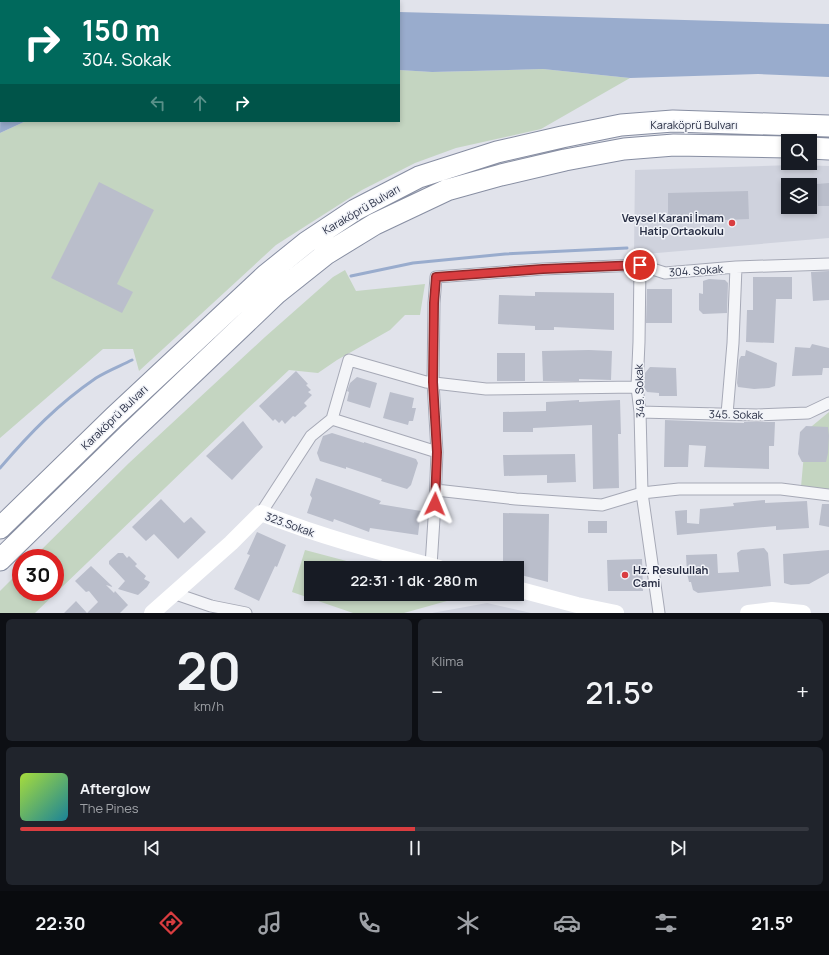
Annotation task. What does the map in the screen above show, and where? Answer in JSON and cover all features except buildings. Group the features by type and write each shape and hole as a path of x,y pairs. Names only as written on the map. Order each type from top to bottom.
{"highway":[{"name":"Karaköprü Bulvarı","path":"0,528 114,417 266,275 307,242 355,210 418,177 497,152 621,125 673,121 829,126"},
{"name":"Karaköprü Bulvarı","path":"0,560 123,439 277,293 326,254 375,224 447,190 501,175 565,160 624,149 674,145 781,147"},
{"path":"817,148 829,149"}],"street":[{"name":"304. Sokak","path":"433,382 434,303 436,277 543,269 640,265 665,273 736,267 829,264"},
{"name":"349. Sokak","path":"640,265 637,387 640,412 642,493 659,613"},
{"path":"726,414 733,343 736,267"},
{"path":"261,513 311,436 332,419 349,360 409,378 486,389 637,387"},
{"path":"433,382 437,452 435,561"},
{"name":"345. Sokak","path":"640,412 757,415 808,413 829,403"},
{"path":"332,419 437,452"},
{"path":"436,490 516,500 602,505 642,493 679,489 781,489 829,495"},
{"name":"323.Sokak","path":"152,613 231,543 261,513 363,548 412,561"},
{"path":"524,591 577,609 616,613"},
{"path":"173,593 211,606 246,613"},
{"path":"748,613 772,610 803,613"}],"shaded area":[{"name":"Veysel Karani İmam Hatip Ortaokulu","path":"781,165 781,170 817,170 817,166 829,166 829,238 634,255 635,170"},
{"path":"487,603 531,613 432,613"}],"green space":[{"path":"543,69 630,78 541,129 456,148 415,163 362,190 276,245 139,371 133,349 103,349 0,438 0,133 24,122 400,122 400,70 432,72"},
{"path":"345,270 356,291 425,284 420,315 405,315 390,330 337,360 318,373 289,370 64,585 64,549 42,549 129,463 265,337 333,277"},
{"path":"829,412 829,490 801,487 806,431"},
{"path":"305,550 347,561 304,561 304,596 292,592"},
{"path":"12,579 12,601 47,601 35,613 0,613 0,591"},
{"path":"318,601 447,601 404,613 353,613"}],"water":[{"path":"400,12 829,24 829,77 758,74 630,78 543,69 432,72 400,70"},
{"path":"0,122 24,122 0,133"}],"waterway":[{"path":"351,276 413,263 505,254 627,248"},
{"path":"0,468 22,443 69,398 96,378 132,360"}],"place":[{"name":"Veysel Karani İmam Hatip Ortaokulu","path":"732,223"},
{"name":"Hz. Resulullah Cami","path":"625,575"}],"route":[{"path":"435,504 437,452 433,382 434,303 436,277 543,269 640,265"}]}
